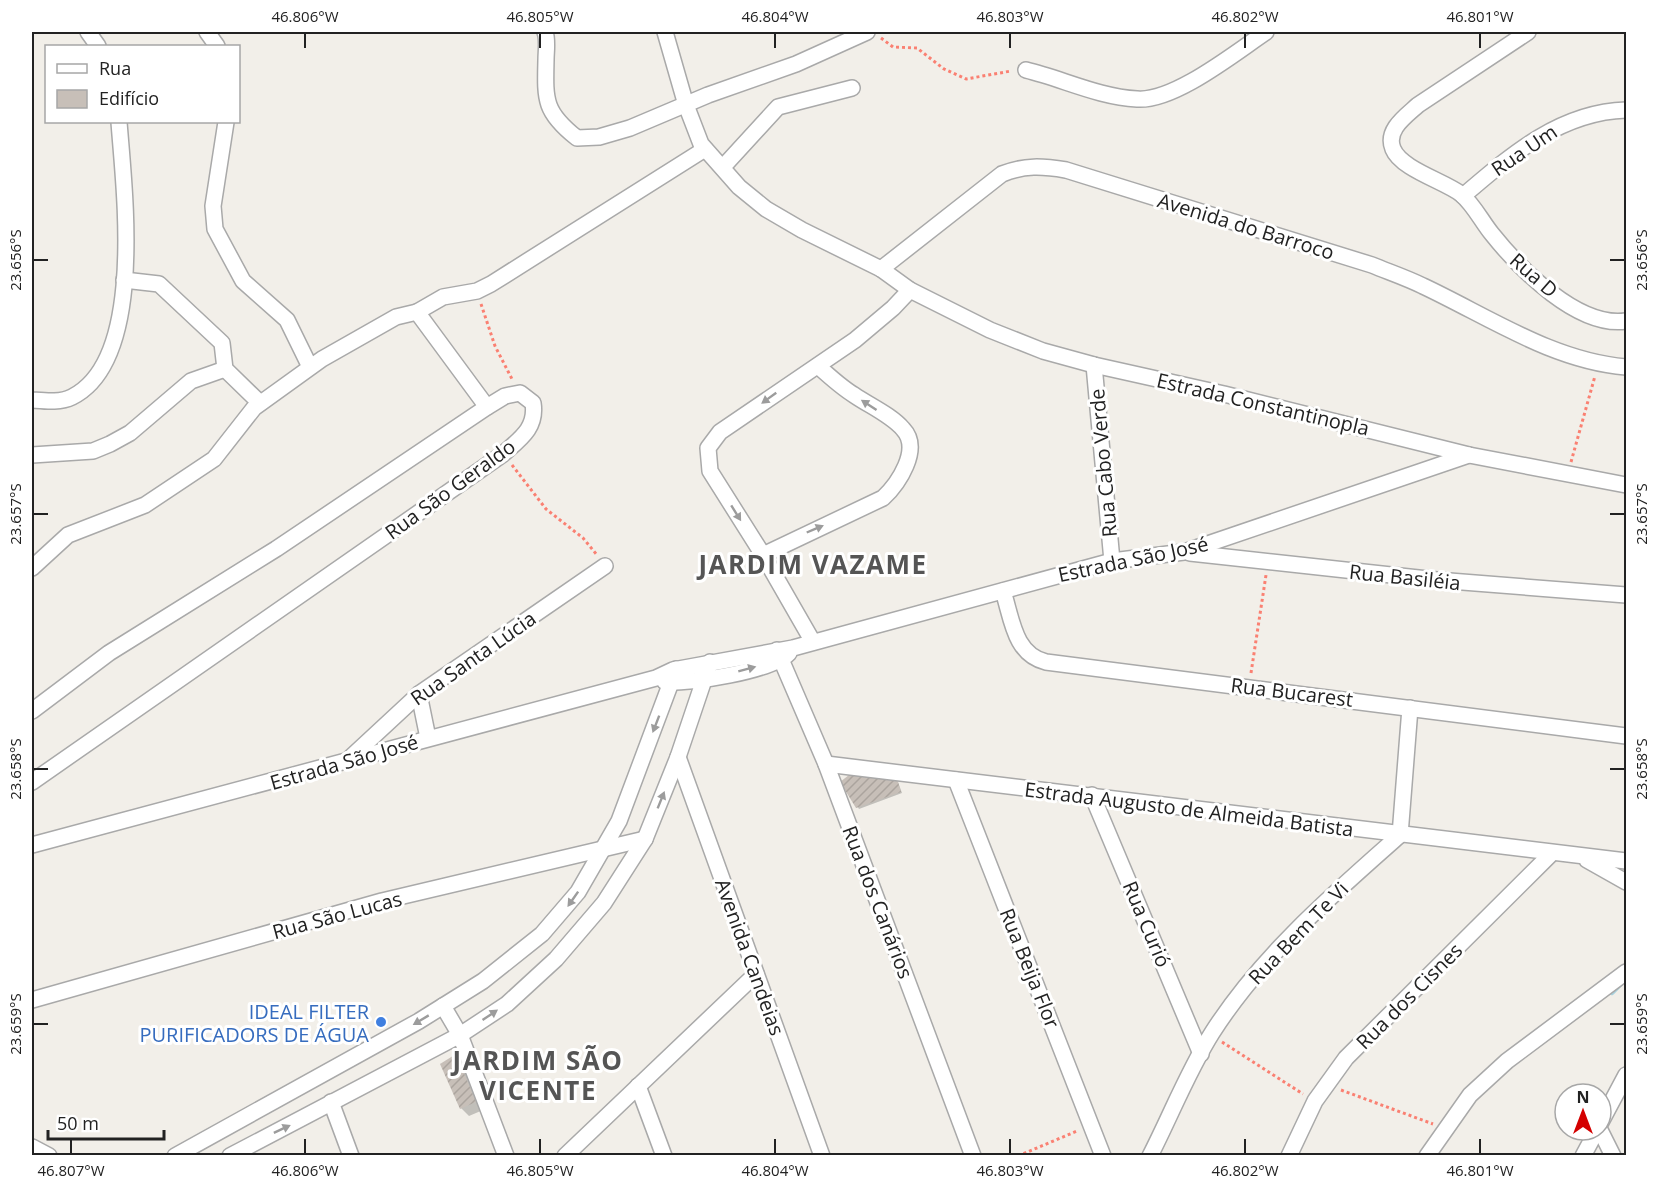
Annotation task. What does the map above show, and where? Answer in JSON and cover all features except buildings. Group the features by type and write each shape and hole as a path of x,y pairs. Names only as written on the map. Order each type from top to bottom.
{"street":[{"path":"88,32 97,45"},
{"path":"207,32 216,45"},
{"path":"545,32 545,87 550,110 558,123 577,138 599,137 630,128 873,34"},
{"path":"32,568 69,535 145,505 214,459 260,403 310,367 396,317 417,312 443,297 477,291 703,146 686,105 665,32"},
{"path":"1026,70 1115,96 1139,100 1156,97 1200,76 1266,32"},
{"path":"1463,196 1400,159 1393,150 1394,130 1418,105 1528,32"},
{"path":"723,167 778,107 852,88"},
{"name":"Rua Um","path":"1463,196 1507,159 1544,134 1572,120 1626,110"},
{"path":"32,400 50,402 72,397 103,368 117,336 124,280 125,204 119,123"},
{"path":"226,123 213,206 216,229 243,281 287,320 310,367"},
{"name":"Estrada Constantinopla","path":"703,146 739,187 766,209 881,269 910,290 990,330 1043,351 1469,455 1626,485"},
{"name":"Avenida do Barroco","path":"881,269 1002,174 1020,166 1044,166 1078,174 1372,265 1421,285 1532,341 1598,364 1626,368"},
{"name":"Rua D","path":"1463,196 1508,254 1551,293 1594,317 1626,321"},
{"path":"124,280 159,284 222,344 225,369 260,403"},
{"path":"813,642 763,555 710,471 708,456 712,440 789,383 818,366 893,308 910,290"},
{"path":"417,312 486,407"},
{"name":"Rua Cabo Verde","path":"1094,365 1112,561"},
{"path":"763,555 883,498 894,488 905,469 909,442 905,431 850,393 818,366"},
{"path":"32,455 93,451 110,444 130,433 191,381 225,369"},
{"path":"32,711 109,653 276,549 486,407 505,396 520,393"},
{"name":"Rua São Geraldo","path":"32,782 503,454 529,430 532,423 533,403 520,393"},
{"name":"Estrada São José","path":"32,845 656,678 674,676 706,678 813,642 1112,561 1184,552 1469,455"},
{"name":"Rua Basiléia","path":"1184,552 1437,580 1626,595"},
{"name":"Rua Santa Lúcia","path":"348,760 419,694 605,566"},
{"name":"Rua Bucarest","path":"1003,591 1022,649 1033,659 1626,736"},
{"name":"Estrada São José","path":"674,676 710,662 784,653"},
{"name":"Rua dos Canários","path":"784,653 973,1155"},
{"path":"230,1155 460,1035 507,1004 556,959 604,903 645,839 678,757 710,662"},
{"path":"182,1153 443,1006 483,981 542,934 565,910 606,846 630,795 674,676"},
{"path":"419,694 428,738"},
{"path":"1400,835 1410,708"},
{"name":"Avenida Candeias","path":"678,757 822,1155"},
{"name":"Estrada Augusto de Almeida Batista","path":"826,764 1626,861"},
{"name":"Rua Beija Flor","path":"956,780 1104,1155"},
{"name":"Rua Curió","path":"1092,795 1201,1054"},
{"name":"Rua Bem Te Vi","path":"1150,1155 1211,1035 1252,978 1288,939 1400,835"},
{"name":"Rua São Lucas","path":"32,1000 382,901 606,846 645,839"},
{"name":"Rua dos Cisnes","path":"1289,1155 1315,1101 1346,1058 1552,853"},
{"path":"1579,856 1626,882"},
{"path":"1427,1155 1470,1095 1507,1061 1626,972"},
{"path":"565,1155 756,974"},
{"path":"443,1006 460,1035 506,1155"},
{"path":"1613,1099 1626,1075"},
{"path":"638,1086 664,1155"},
{"path":"331,1102 351,1155"},
{"path":"1583,1155 1591,1142"},
{"path":"1605,1142 1613,1155"},
{"path":"32,1147 49,1155"}],"path":[{"path":"873,34 893,47 917,48 944,69 966,79 1026,70"},
{"path":"477,291 495,346 520,393"},
{"path":"1567,475 1598,364"},
{"path":"503,454 546,509 583,538 605,566"},
{"path":"1249,686 1268,562"},
{"path":"1211,1035 1315,1101"},
{"path":"1325,1085 1445,1128"},
{"path":"1018,1155 1092,1125"}],"waterway":[{"path":"1612,993 1621,984"}],"place":[{"name":"IDEAL FILTER PURIFICADORS DE ÁGUA","path":"381,1022"}],"district":[{"name":"JARDIM VAZAME","path":"813,564"},
{"name":"JARDIM SÃO VICENTE","path":"538,1075"}]}
